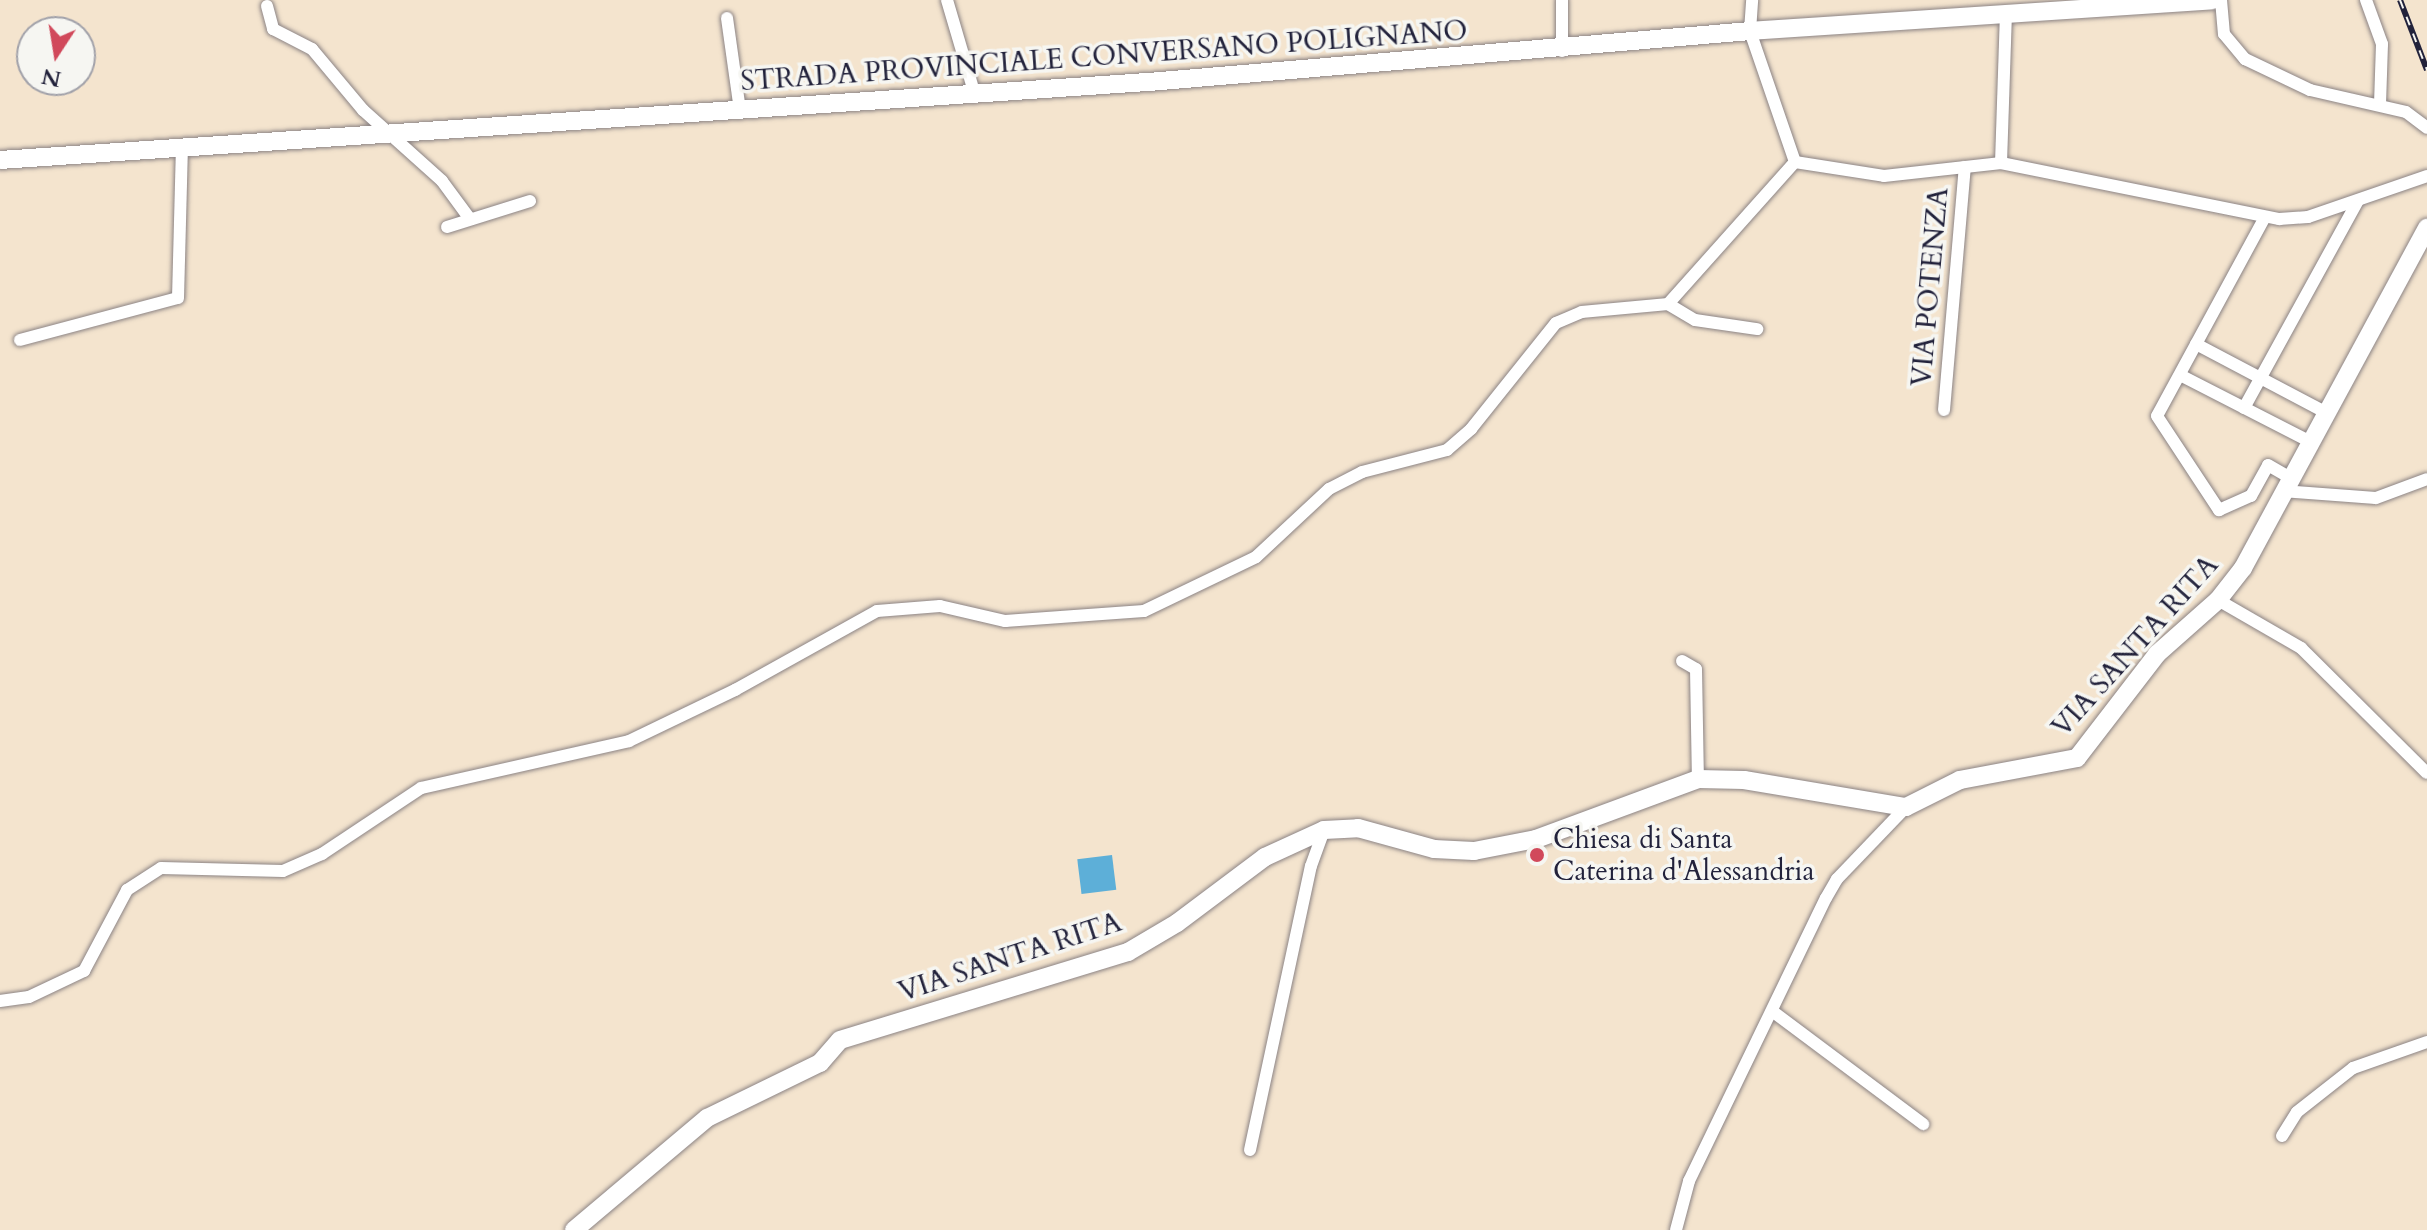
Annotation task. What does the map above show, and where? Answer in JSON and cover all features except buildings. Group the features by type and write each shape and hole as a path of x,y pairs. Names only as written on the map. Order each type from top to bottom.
{"street":[{"path":"947,0 974,92"},
{"path":"1562,0 1562,51"},
{"path":"1752,0 1750,31 1795,162"},
{"name":"STRADA PROVINCIALE CONVERSANO POLIGNANO","path":"0,160 1562,51 1750,31 2006,14 2077,4 2212,0"},
{"path":"2221,0 2224,34 2245,59 2310,90 2406,112 2427,128"},
{"path":"2366,0 2382,44 2380,104"},
{"path":"267,6 273,29 312,49 388,132 442,181 470,219"},
{"path":"2001,163 2006,14"},
{"path":"727,18 740,110"},
{"path":"20,340 178,298 182,147"},
{"path":"1795,162 1884,176 2001,163 2265,217 2308,217 2427,176"},
{"path":"1668,304 1795,162"},
{"name":"VIA POTENZA","path":"1944,410 1965,167"},
{"path":"447,227 530,201"},
{"path":"2244,408 2358,201"},
{"path":"2265,217 2157,416 2212,506 2219,510 2251,496 2268,465 2285,484 2376,498 2427,479"},
{"name":"VIA SANTA RITA","path":"574,1230 707,1118 820,1063 840,1040 1128,952 1177,923 1265,857 1324,830 1358,828 1450,851 1504,847 1698,779 1744,780 1906,807 1960,780 2077,758 2157,654 2218,600 2243,568 2285,484 2427,227"},
{"path":"0,1001 29,997 84,971 127,890 161,868 283,871 322,854 421,788 629,741 735,690 877,611 940,606 1005,621 1144,611 1256,557 1329,489 1362,472 1447,450 1471,429 1556,323 1582,312 1668,304 1695,320 1757,329"},
{"path":"2196,344 2325,412"},
{"path":"2180,375 2309,441"},
{"path":"2218,600 2301,648 2427,773"},
{"path":"1682,661 1696,669 1698,779"},
{"path":"1676,1230 1689,1181 1837,879 1906,807"},
{"path":"1250,1150 1311,866 1324,830"},
{"path":"1772,1011 1923,1124"},
{"path":"2282,1136 2297,1112 2353,1068 2427,1042"}],"water":[{"path":"1112,855 1116,890 1082,894 1077,859"}],"railway":[{"path":"2400,0 2427,70"}],"place":[{"name":"Chiesa di Santa Caterina d'Alessandria","path":"1537,855"}]}
